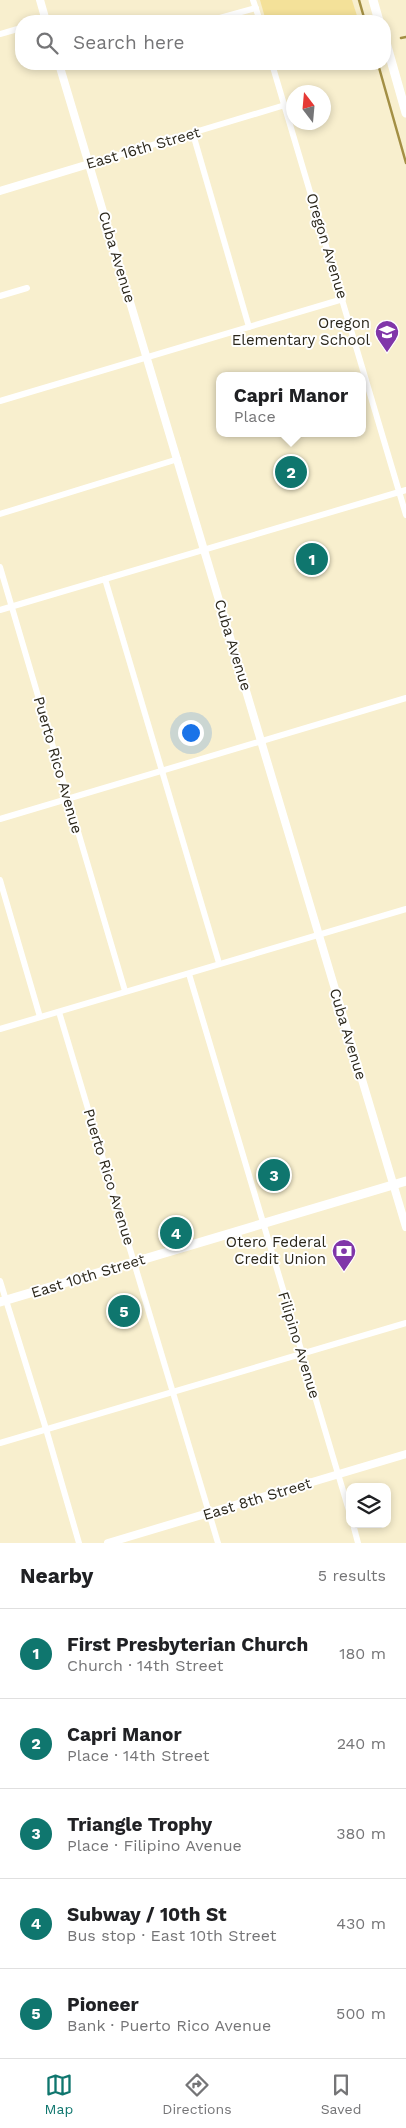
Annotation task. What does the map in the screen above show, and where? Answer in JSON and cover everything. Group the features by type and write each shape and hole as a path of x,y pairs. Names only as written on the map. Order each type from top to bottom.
{"main road":[{"path":"373,0 378,15"},
{"path":"391,60 405,107"},
{"name":"East 10th Street","path":"3,1301 406,1181"}],"street":[{"path":"40,0 44,15"},
{"path":"253,0 258,15"},
{"path":"231,15 256,8"},
{"path":"0,34 15,30"},
{"name":"Cuba Avenue","path":"63,70 89,164 406,1227"},
{"name":"Oregon Avenue","path":"274,70 366,372"},
{"name":"East 16th Street","path":"0,191 285,105"},
{"path":"193,134 249,327"},
{"path":"0,296 27,288"},
{"path":"0,401 343,299"},
{"name":"Oregon Avenue","path":"366,373 403,491 406,515"},
{"path":"0,514 178,459"},
{"path":"0,610 403,491"},
{"name":"Puerto Rico Avenue","path":"0,568 125,991"},
{"path":"105,579 220,963"},
{"path":"0,819 406,698"},
{"path":"0,880 40,1017"},
{"path":"0,1029 406,909"},
{"name":"Filipino Avenue","path":"189,974 346,1501"},
{"name":"Puerto Rico Avenue","path":"59,1012 218,1543"},
{"path":"0,1281 3,1301 46,1429 79,1543"},
{"path":"0,1443 406,1323"},
{"name":"East 8th Street","path":"108,1543 406,1454"},
{"path":"354,1528 358,1543"}],"shaded area":[{"path":"260,0 352,0 357,15 264,15"}],"waterway":[{"path":"359,0 363,15"},
{"path":"401,38 406,37"},
{"path":"380,70 406,163"}],"place":[{"name":"Oregon Elementary School","path":"387,353"},
{"name":"Capri Manor","path":"291,472"},
{"name":"First Presbyterian Church","path":"312,559"},
{"name":"Triangle Trophy","path":"274,1175"},
{"name":"Subway / 10th St","path":"176,1233"},
{"name":"Otero Federal Credit Union","path":"344,1272"},
{"name":"Pioneer","path":"124,1311"}]}
